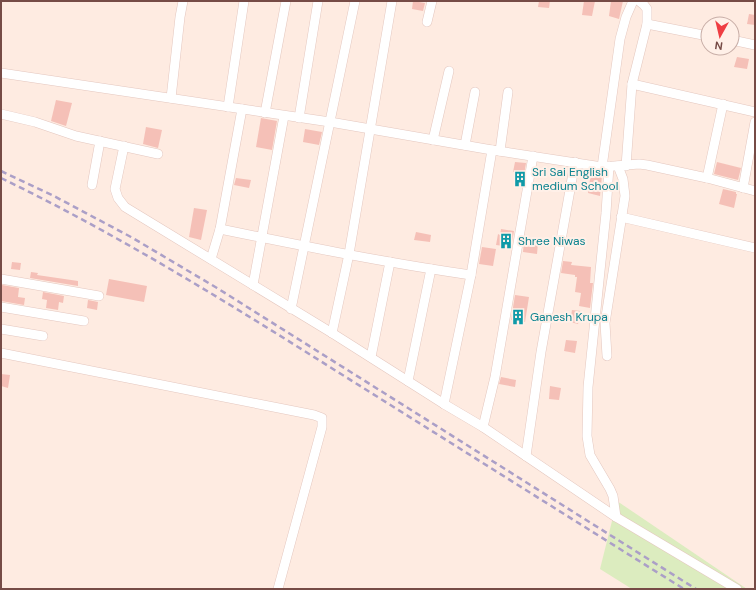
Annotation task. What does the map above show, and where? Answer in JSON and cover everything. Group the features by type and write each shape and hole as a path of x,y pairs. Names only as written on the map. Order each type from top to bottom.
{"street":[{"path":"170,98 183,1"},
{"path":"228,107 244,1"},
{"path":"265,113 286,1"},
{"path":"299,118 318,1"},
{"path":"291,309 354,1"},
{"path":"332,333 349,254 392,1"},
{"path":"427,22 432,1"},
{"path":"614,166 620,39 626,17 633,1"},
{"path":"616,517 612,492 590,455 587,436 588,387 606,213 614,166 646,24 647,9 639,1"},
{"path":"646,24 700,34"},
{"path":"740,42 755,45"},
{"path":"433,140 449,71"},
{"path":"1,73 330,122 496,151 614,166 639,164 647,165 707,178 755,191"},
{"path":"632,84 755,112"},
{"path":"465,145 475,92"},
{"path":"444,404 508,92"},
{"path":"707,178 723,104"},
{"path":"211,259 220,229 242,109"},
{"path":"1,114 35,122 76,136 158,154"},
{"path":"254,285 284,116"},
{"path":"743,188 755,122"},
{"path":"92,185 100,141"},
{"path":"124,146 115,189 115,193 121,203 371,357 444,404 483,426 616,517 737,589"},
{"path":"483,426 495,377 533,156"},
{"path":"526,456 541,352 575,162"},
{"path":"607,356 605,324 624,196 622,172 614,166"},
{"path":"621,217 755,248"},
{"path":"220,229 390,262 471,275"},
{"path":"371,357 390,262"},
{"path":"408,381 430,269"},
{"path":"1,279 99,296"},
{"path":"1,307 84,321"},
{"path":"1,329 43,336"},
{"path":"1,353 314,414 322,418 322,426 278,589"}],"green space":[{"path":"617,501 747,589 632,589 600,569"}],"building":[{"path":"413,1 425,3 423,11 412,9"},
{"path":"539,1 550,1 549,8 538,7"},
{"path":"584,1 595,1 592,16 582,15"},
{"path":"611,1 623,1 619,19 609,16"},
{"path":"749,14 755,15 755,25 747,24"},
{"path":"737,57 749,59 747,69 734,67"},
{"path":"56,100 72,103 66,126 51,121"},
{"path":"261,118 277,121 272,150 256,147"},
{"path":"146,127 162,130 158,148 143,144"},
{"path":"305,129 322,132 319,145 303,142"},
{"name":"Sri Sai English medium School","path":"515,162 526,163 522,187 515,186 517,172 513,172"},
{"path":"717,162 741,168 738,180 714,174"},
{"path":"591,173 602,175 600,196 588,193"},
{"path":"236,178 251,180 249,188 234,185"},
{"path":"723,189 736,192 737,194 734,208 719,204"},
{"path":"194,208 207,210 201,240 189,237"},
{"name":"Shree Niwas","path":"501,229 514,231 511,247 496,245 498,234 500,235"},
{"path":"416,232 431,235 430,242 414,240"},
{"path":"524,241 538,243 537,254 523,252"},
{"path":"482,247 496,249 493,266 479,264"},
{"path":"563,261 572,262 571,265 591,267 590,283 593,283 590,308 579,306 581,293 575,292 577,277 575,277 575,275 561,273"},
{"path":"12,262 21,263 20,270 11,269"},
{"path":"31,272 38,273 37,275 78,281 78,286 30,278"},
{"path":"109,279 147,286 144,302 106,295"},
{"path":"2,285 19,288 18,297 25,298 24,305 1,301"},
{"path":"43,292 64,296 63,303 59,302 58,310 46,308 47,300 42,299"},
{"path":"515,295 529,297 525,322 511,320"},
{"path":"88,300 98,302 97,310 87,308"},
{"path":"572,310 581,311 578,324 570,322"},
{"path":"566,340 577,341 575,353 564,351"},
{"path":"1,374 10,375 8,388 1,386"},
{"path":"501,377 516,380 515,387 499,384"},
{"path":"550,386 561,388 559,400 549,399"}],"railway":[{"path":"1,171 52,195 131,237 217,288 696,589"},
{"path":"1,178 88,223 216,296 684,589"}],"place":[{"name":"Sri Sai English medium School","path":"520,179"},
{"name":"Shree Niwas","path":"506,241"},
{"name":"Ganesh Krupa","path":"518,317"}]}
